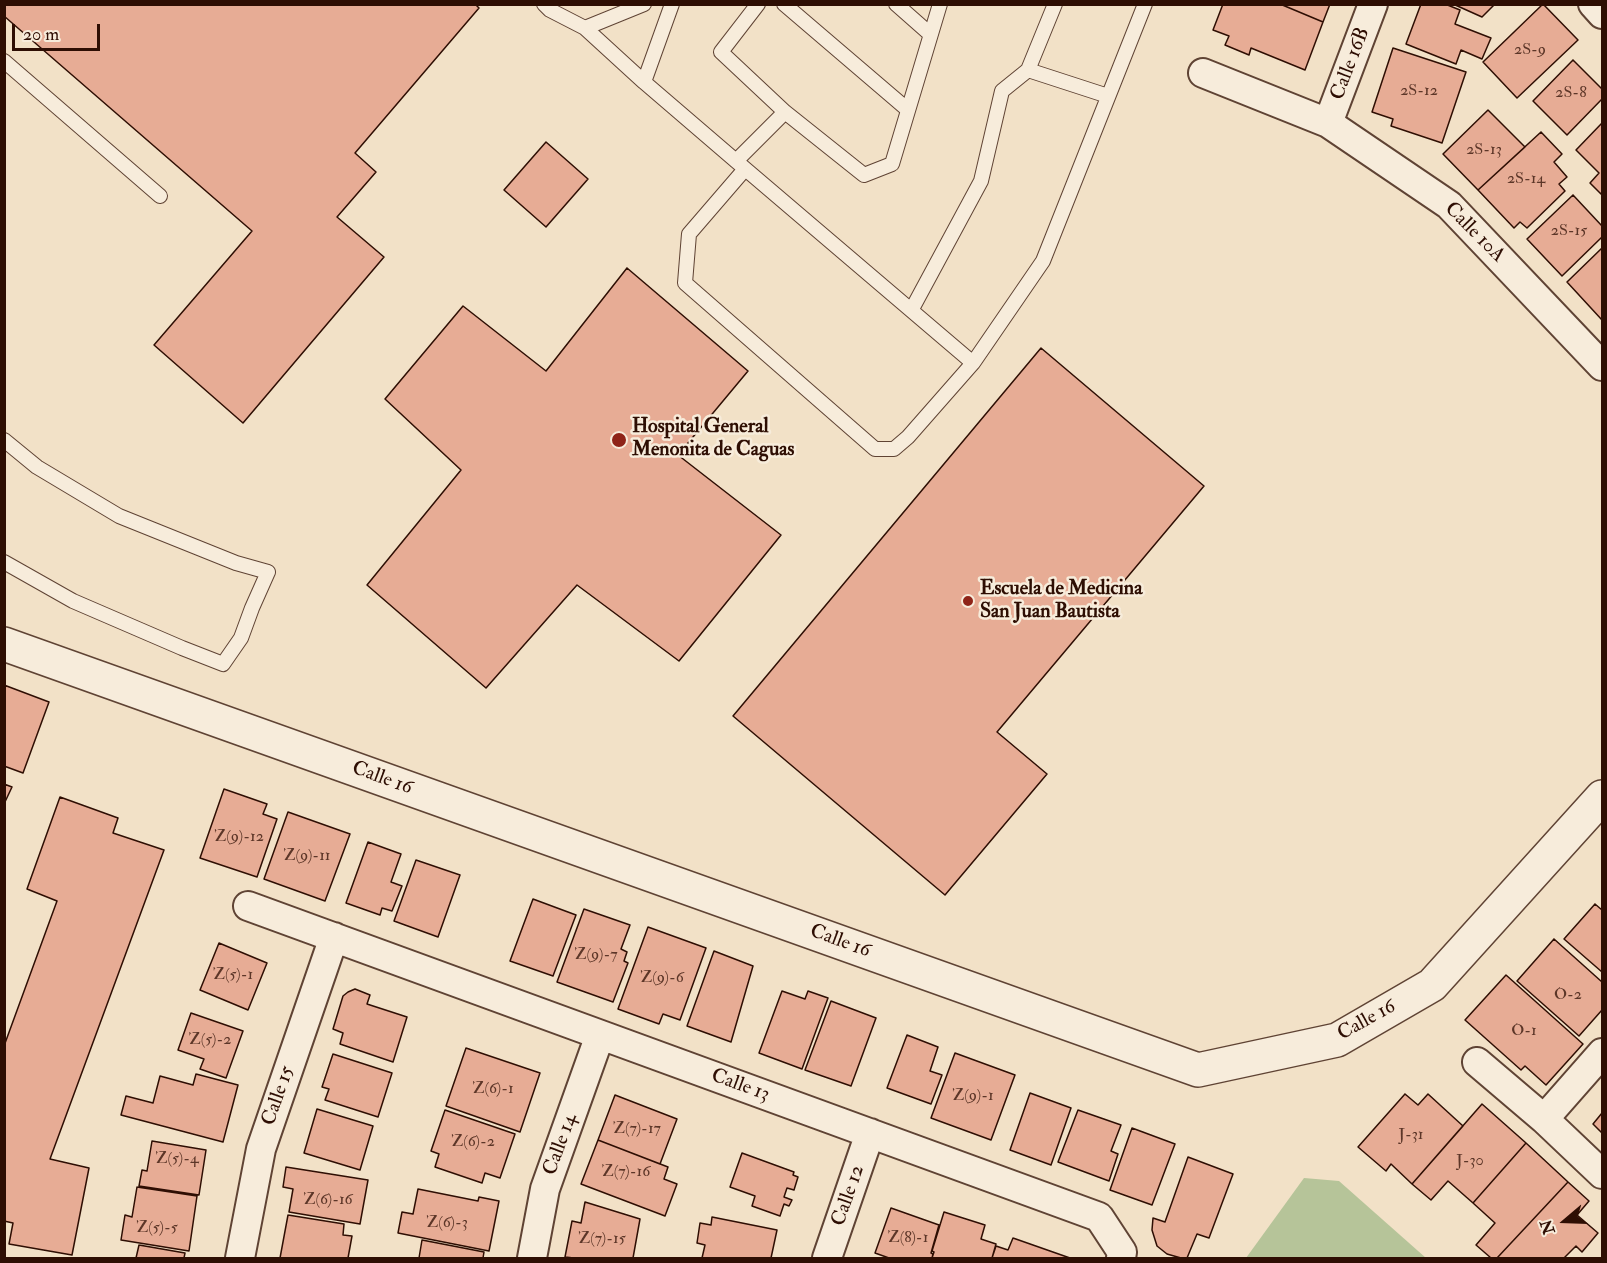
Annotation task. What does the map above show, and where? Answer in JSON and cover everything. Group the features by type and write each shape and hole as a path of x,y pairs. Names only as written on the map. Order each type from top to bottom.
{"street":[{"name":"Calle 16B","path":"1328,123 1374,4"},
{"path":"1593,4 1602,14"},
{"name":"Calle 10A","path":"1203,73 1328,123 1449,205 1602,366"},
{"name":"Calle 16","path":"4,644 1198,1070 1337,1040 1432,985 1602,796"},
{"name":"Calle 13","path":"248,906 1100,1217 1122,1252 1121,1258"},
{"name":"Calle 15","path":"240,1258 261,1149 334,937"},
{"name":"Calle 14","path":"532,1258 545,1189 600,1035"},
{"path":"1544,1119 1602,1053"},
{"path":"1477,1062 1544,1119 1602,1174"},
{"name":"Calle 12","path":"827,1258 870,1133"}],"lane":[{"path":"544,4 550,10 585,28 644,82 974,363"},
{"path":"585,28 644,4"},
{"path":"644,82 672,4"},
{"path":"758,4 721,52 785,112 864,175 892,164 940,4"},
{"path":"784,4 908,110"},
{"path":"896,4 930,34"},
{"path":"912,309 981,181 1002,91 1028,70 1055,4"},
{"path":"785,112 741,165 689,234 685,283 875,449 894,448 908,437 974,363 1043,261 1144,4"},
{"path":"4,61 160,196"},
{"path":"1028,70 1108,96"},
{"path":"4,440 37,467 119,516 236,563 268,572 241,638 224,664 74,601 4,562"}],"green space":[{"path":"1304,1178 1339,1181 1426,1258 1246,1258"}],"building":[{"path":"4,4 475,4 479,8 355,153 376,172 337,217 384,257 243,423 154,345 252,231 4,16"},
{"path":"1223,4 1280,4 1323,22 1305,70 1251,48 1249,55 1225,45 1229,36 1213,30"},
{"path":"1280,4 1330,4 1323,22"},
{"path":"1421,4 1445,4 1460,10 1455,24 1491,38 1482,59 1461,50 1456,64 1406,44"},
{"path":"1453,4 1495,4 1482,17"},
{"path":"1543,4 1578,40 1517,98 1483,62"},
{"path":"1393,48 1466,72 1442,143 1391,126 1393,119 1372,112"},
{"path":"1573,60 1602,89 1602,99 1567,135 1533,101"},
{"path":"1488,110 1525,147 1478,190 1443,154"},
{"path":"1602,123 1601,194 1590,183 1599,173 1576,150"},
{"path":"1541,132 1562,154 1554,162 1567,177 1559,184 1565,191 1527,228 1520,222 1514,228 1478,190"},
{"path":"546,142 588,179 546,227 504,190"},
{"path":"1573,195 1602,226 1602,237 1562,276 1527,239"},
{"path":"1602,248 1602,320 1567,282"},
{"path":"627,268 748,371 678,455 781,535 679,661 577,585 486,688 367,585 461,470 385,399 463,306 546,371"},
{"name":"Escuela de Medicina San Juan Bautista","path":"1041,348 1204,486 997,732 1047,774 945,895 733,716"},
{"path":"4,685 49,702 23,773 4,766"},
{"path":"4,784 12,787 4,804"},
{"path":"224,789 267,804 263,814 277,819 257,877 200,858"},
{"path":"60,797 118,818 113,833 164,850 50,1159 89,1168 72,1255 9,1244 13,1223 4,1221 4,1046 57,901 27,889"},
{"path":"288,812 350,834 325,901 264,879"},
{"path":"368,842 401,854 391,882 402,886 392,911 382,908 380,915 346,903"},
{"path":"416,860 460,875 438,937 394,921"},
{"path":"533,899 576,915 553,976 510,961"},
{"path":"1595,904 1602,910 1602,972 1564,939"},
{"path":"584,909 630,925 621,949 627,952 624,961 628,963 613,1002 557,982"},
{"path":"648,927 706,948 680,1020 663,1014 659,1024 618,1009"},
{"path":"1554,939 1602,982 1602,1010 1579,1036 1517,981"},
{"path":"219,943 267,963 248,1010 200,990"},
{"path":"714,951 753,966 731,1042 687,1026"},
{"path":"1506,975 1583,1044 1546,1085 1525,1066 1521,1070 1465,1020"},
{"path":"355,989 370,995 367,1004 407,1017 393,1062 340,1044 343,1033 333,1029 343,996"},
{"path":"782,991 805,999 808,991 828,998 802,1069 759,1053"},
{"path":"831,1001 876,1018 851,1086 805,1070"},
{"path":"191,1013 243,1031 226,1078 200,1069 204,1059 178,1050"},
{"path":"907,1035 938,1047 930,1071 942,1075 931,1104 887,1088"},
{"path":"466,1048 540,1073 520,1132 446,1106"},
{"path":"955,1053 1015,1075 991,1140 931,1118"},
{"path":"333,1054 392,1073 378,1117 325,1100 329,1089 322,1087"},
{"path":"196,1074 238,1085 223,1142 121,1115 126,1096 153,1103 160,1076 193,1085"},
{"path":"1030,1093 1071,1108 1051,1165 1010,1150"},
{"path":"1405,1094 1418,1105 1428,1094 1463,1126 1412,1184 1391,1164 1386,1171 1358,1147"},
{"path":"615,1095 677,1119 660,1164 598,1140"},
{"path":"1482,1104 1526,1143 1473,1203 1448,1181 1431,1200 1412,1184"},
{"path":"317,1109 373,1126 360,1170 304,1153"},
{"path":"445,1110 515,1134 500,1178 485,1173 482,1183 435,1167 439,1154 431,1151"},
{"path":"1078,1110 1121,1125 1111,1151 1118,1154 1109,1181 1058,1162"},
{"path":"1602,1113 1602,1133 1593,1124"},
{"path":"1132,1128 1175,1144 1152,1205 1110,1190"},
{"path":"598,1140 668,1167 664,1179 677,1184 665,1216 581,1184"},
{"path":"152,1141 206,1150 199,1195 139,1186 142,1170 147,1171"},
{"path":"1526,1143 1568,1182 1497,1258 1491,1258 1476,1245 1495,1223 1473,1203"},
{"path":"742,1153 794,1172 793,1175 798,1177 794,1190 787,1188 784,1197 792,1200 789,1206 784,1204 780,1216 752,1206 755,1196 730,1187"},
{"path":"1188,1157 1233,1174 1209,1238 1197,1234 1187,1258 1181,1258 1167,1254 1157,1246 1152,1230 1153,1218 1165,1222"},
{"path":"286,1167 368,1180 360,1224 289,1212 293,1189 283,1187"},
{"path":"1568,1182 1589,1201 1577,1215 1598,1233 1582,1252 1576,1246 1564,1258 1497,1258"},
{"path":"137,1187 197,1196 189,1251 121,1240 125,1215 132,1217"},
{"path":"418,1189 478,1201 479,1197 499,1201 489,1251 398,1233 402,1212 413,1214"},
{"path":"585,1202 640,1219 633,1258 565,1257 572,1221 581,1223"},
{"path":"891,1208 939,1225 931,1253 932,1258 889,1258 875,1253"},
{"path":"944,1212 985,1225 981,1239 996,1244 992,1258 932,1258"},
{"path":"288,1215 344,1224 343,1235 352,1236 348,1258 280,1258"},
{"path":"712,1217 777,1230 771,1258 702,1258 705,1245 697,1243 700,1223 711,1225"},
{"path":"1013,1238 1070,1258 992,1258 996,1246 1008,1250"},
{"path":"422,1240 484,1252 483,1258 419,1258"},
{"path":"139,1245 185,1253 184,1258 136,1258"}],"place":[{"name":"Hospital General Menonita de Caguas","path":"619,440"},
{"name":"Escuela de Medicina San Juan Bautista","path":"968,601"}]}
